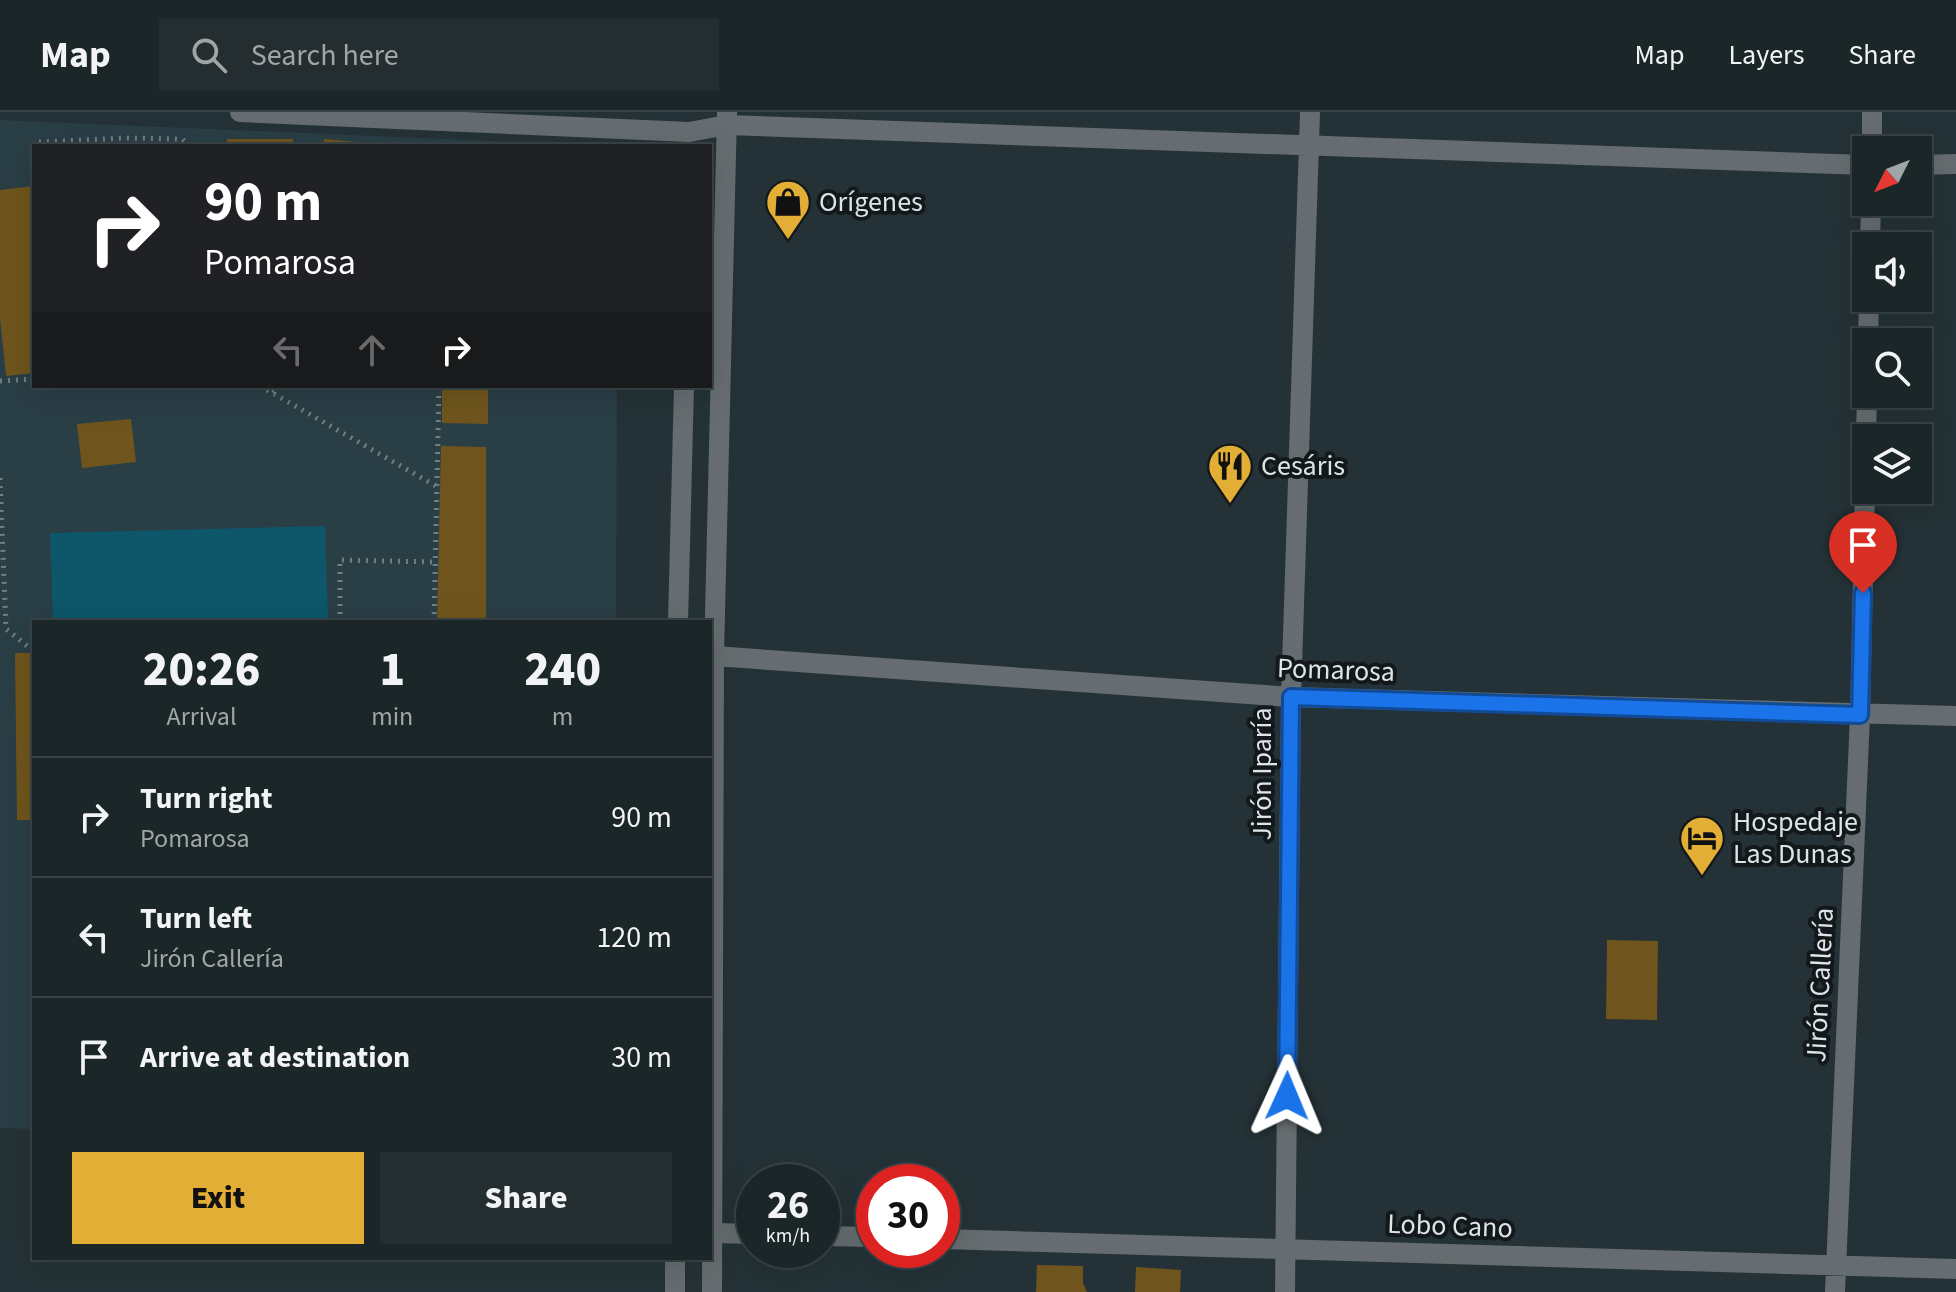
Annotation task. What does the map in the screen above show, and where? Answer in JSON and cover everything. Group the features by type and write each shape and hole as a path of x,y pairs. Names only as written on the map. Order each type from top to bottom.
{"street":[{"path":"240,112 689,130 727,119 1310,146 1852,165"},
{"name":"Jirón Iparía","path":"1285,1292 1291,697 1310,112"},
{"path":"1872,112 1872,136"},
{"path":"712,1292 714,656 727,119"},
{"path":"1932,165 1956,164"},
{"path":"678,620 684,388"},
{"name":"Jirón Callería","path":"1835,1292 1860,715 1865,504"},
{"name":"Pomarosa","path":"714,656 1291,697 1956,716"},
{"path":"713,1233 736,1234"},
{"name":"Lobo Cano","path":"960,1240 1956,1269"},
{"path":"675,1260 675,1292"}],"path":[{"path":"39,142 153,138 182,139 187,144"},
{"path":"0,381 32,379"},
{"path":"264,388 436,486"},
{"path":"273,393 279,388"},
{"path":"434,620 439,388"},
{"path":"0,478 6,629 31,649"},
{"path":"340,620 340,560 434,562"}],"shaded area":[{"path":"0,120 563,144 32,144 32,388 617,388 616,620 32,620 32,1129 0,1128"},
{"path":"325,526 328,620 53,620 50,533"}],"building":[{"path":"227,139 293,139 293,144 227,144"},
{"path":"324,139 357,142 357,144 323,144"},
{"path":"32,186 32,373 6,376 0,318 0,190"},
{"path":"442,388 488,388 488,424 442,423"},
{"path":"131,419 136,462 82,468 77,424"},
{"path":"441,446 486,447 486,620 437,620"},
{"path":"15,653 32,653 32,820 17,820"},
{"path":"1607,940 1658,941 1657,1020 1606,1019"},
{"path":"1037,1265 1083,1266 1083,1283 1087,1292 1036,1292"},
{"path":"1136,1267 1181,1270 1180,1292 1135,1292"}],"place":[{"name":"Orígenes","path":"788,241"},
{"name":"Cesáris","path":"1230,505"},
{"name":"Hospedaje Las Dunas","path":"1702,877"}],"route":[{"path":"1287,1096 1291,697 1860,715 1863,593"}]}
